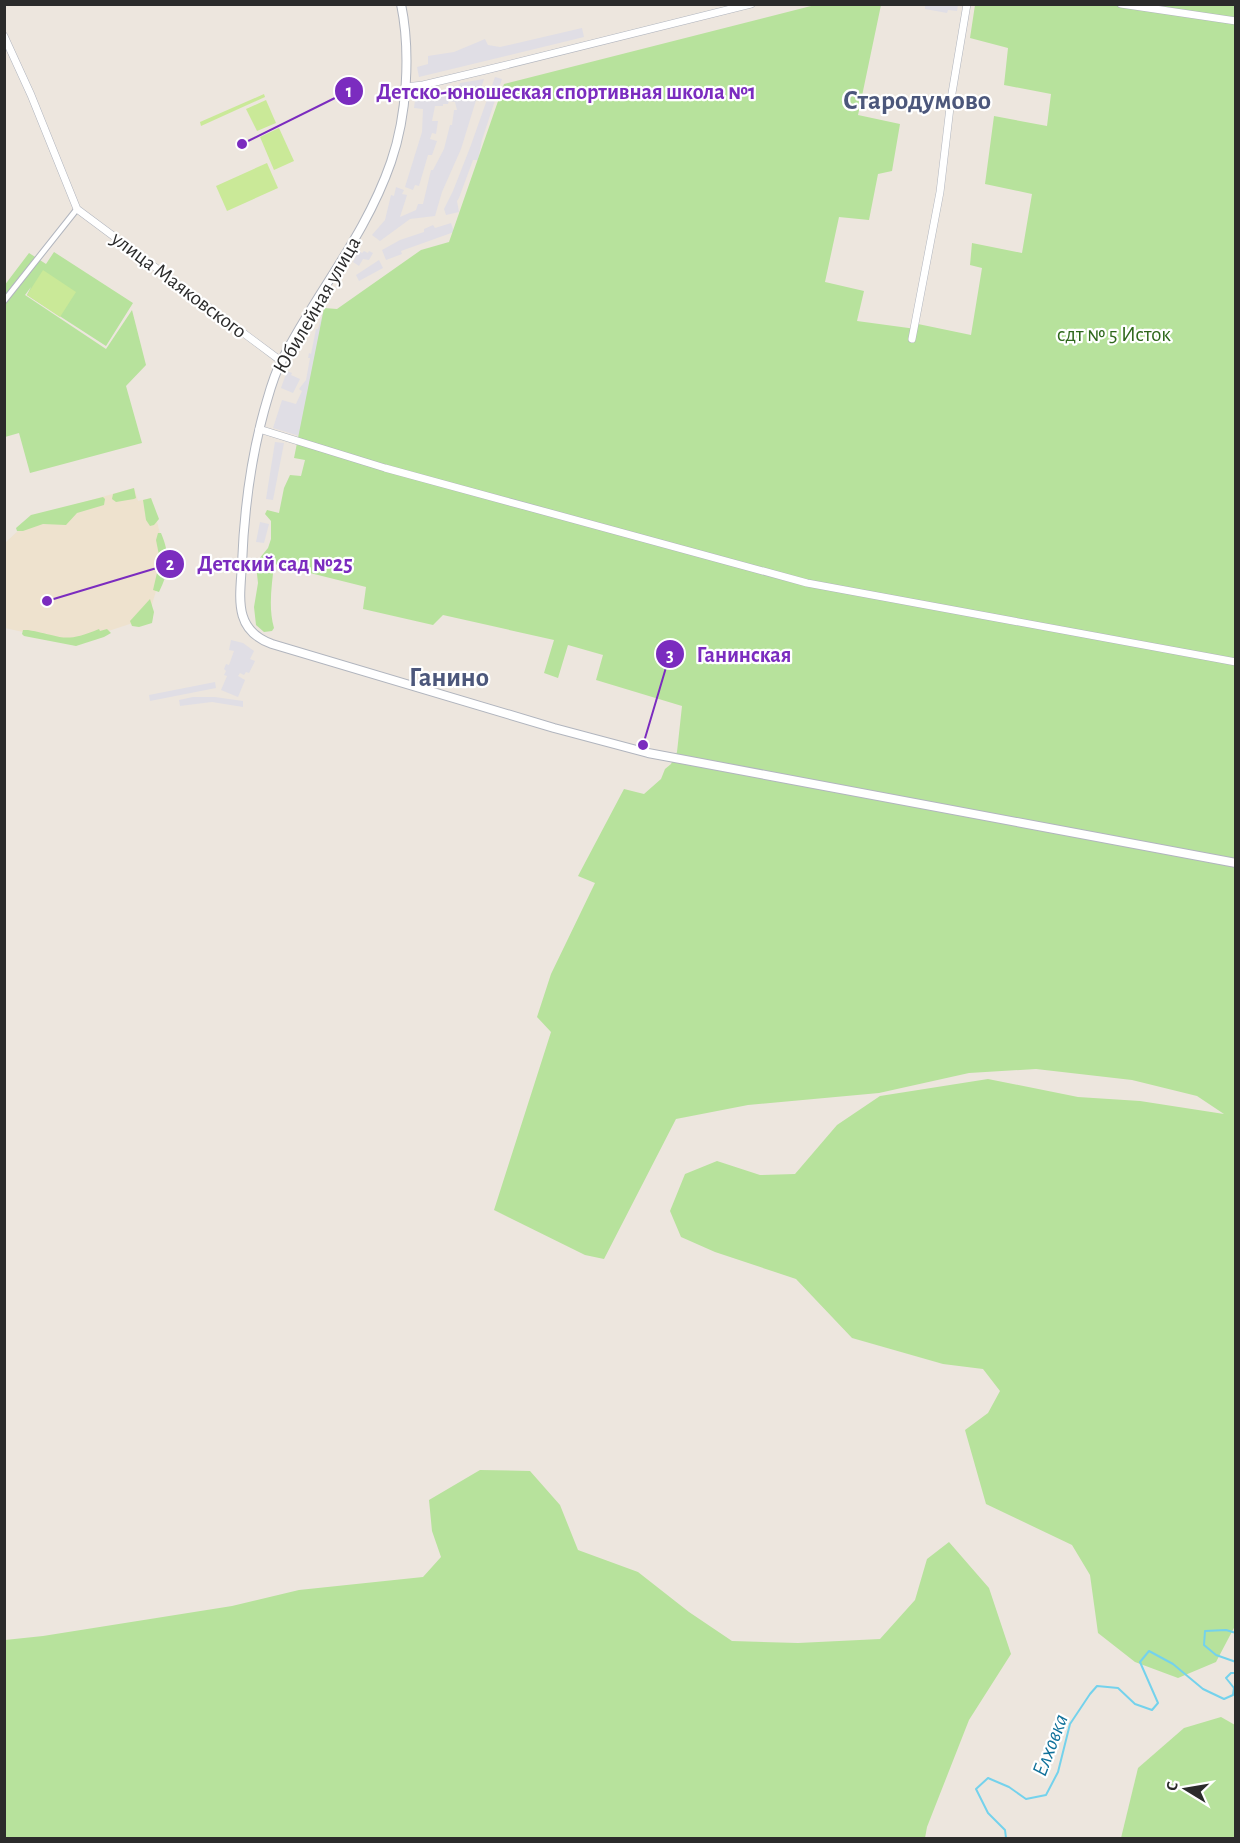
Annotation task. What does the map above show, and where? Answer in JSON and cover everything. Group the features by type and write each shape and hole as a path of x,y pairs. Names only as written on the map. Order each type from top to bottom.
{"street":[{"name":"Юбилейная улица","path":"401,4 405,21 405,87 397,143 385,179 358,236 281,361 259,429 248,486 240,596 245,621 252,633 261,640 627,748 1236,863"},
{"path":"405,87 490,69 751,4"},
{"path":"912,339 939,192 951,99 967,4"},
{"path":"1121,4 1236,21"},
{"path":"4,36 31,95 77,208 4,301"},
{"name":"улица Маяковского","path":"77,208 281,361"},
{"path":"259,429 385,468 598,524 807,583 1236,662"}],"shaded area":[{"path":"958,4 957,11 948,10 947,13 925,9 925,6 917,5"},
{"path":"582,28 584,37 419,77 417,67 428,64 428,56 454,52 485,39 488,45 500,47"},
{"path":"495,77 502,79 482,140 478,160 473,160 457,201 459,212 446,215 444,209 471,145"},
{"path":"484,79 480,92 459,87 460,83"},
{"path":"421,92 457,94 458,92 477,97 461,149 442,192 435,216 410,219 380,241 372,235 385,220 391,195 394,196 396,187 404,190 402,194 407,195 400,217 416,210 418,204 423,204 431,170 444,149 454,110 457,110 455,102 449,101 443,106 435,106 432,121 438,121 436,134 432,133 430,139 437,141 432,155 428,155 419,186 415,185 413,190 405,187 422,132 423,109 414,108 415,100 419,100"},
{"path":"451,223 454,232 401,251 402,254 386,260 382,250 400,240 424,232 424,229 433,225 435,228"},
{"path":"359,251 373,253 369,260 363,259 359,266 353,262"},
{"path":"379,260 383,268 359,281 356,275"},
{"path":"323,313 327,314 312,383 307,393 308,401 299,436 273,428 282,400 296,404 302,391 299,389 306,380 309,353 311,354 316,329 318,329"},
{"path":"287,371 300,379 293,393 281,388"},
{"path":"275,442 284,443 273,500 266,499"},
{"path":"134,488 138,501 151,498 166,557 148,618 72,643 5,628 5,543 34,516"},
{"path":"260,522 269,524 264,543 256,542"},
{"path":"231,640 243,643 254,651 250,659 255,661 249,673 246,672 244,675 240,673 238,676 245,680 238,697 221,690 227,676 224,675 226,671 224,669 226,664 229,665 234,651 229,650"},
{"path":"215,682 216,688 150,701 149,695"},
{"path":"193,697 243,701 243,707 212,702 180,706 179,700"}],"green space":[{"name":"сдт № 5 Исток","path":"815,5 881,5 858,115 900,124 892,171 878,174 869,220 839,217 825,282 864,291 857,321 916,329 918,324 971,335 982,268 970,265 972,243 1022,253 1032,194 985,184 994,116 1047,126 1051,94 1004,85 1008,48 970,38 975,5 1235,5 1236,1624 1216,1662 1178,1678 1135,1662 1098,1633 1090,1575 1072,1545 986,1504 965,1430 988,1413 1000,1391 983,1369 943,1364 852,1338 796,1279 715,1252 681,1237 670,1211 685,1174 717,1161 760,1175 795,1174 837,1125 880,1096 988,1079 1078,1097 1140,1101 1224,1114 1197,1096 1132,1080 1036,1069 969,1073 879,1093 748,1105 676,1119 604,1259 585,1255 494,1210 551,1032 537,1017 551,974 595,883 578,876 624,789 644,794 661,779 665,769 671,764 677,752 682,706 596,680 603,655 568,645 558,678 544,673 554,640 443,615 433,625 363,609 366,587 274,564 271,604 274,628 272,631 264,632 256,625 254,607 259,559 268,548 271,539 271,521 265,514 267,510 279,513 284,488 290,475 301,476 305,460 294,458 324,308 337,309 421,250 449,242 504,84"},
{"path":"264,94 265,97 201,126 200,122"},
{"path":"266,100 276,123 257,131 246,109"},
{"path":"279,128 294,161 274,170 260,137"},
{"path":"267,163 278,188 227,211 216,186"},
{"path":"54,252 133,303 106,346 27,295 31,287 25,295 106,349 132,310 146,365 126,386 142,443 30,473 19,433 5,437 4,286 29,253 46,264"},
{"path":"43,270 76,292 60,317 27,295"},
{"path":"134,488 136,498 134,499 116,502 112,499 113,494"},
{"path":"103,497 104,505 77,513 66,525 43,524 17,531 16,528 31,515"},
{"path":"151,498 159,519 150,526 146,520 143,500"},
{"path":"158,533 161,533 164,541 168,562 159,592 153,590 160,560 156,540"},
{"path":"150,599 154,612 152,623 139,627 132,626 130,621"},
{"path":"99,629 100,631 107,629 111,633 76,646 22,634 23,630 28,630 70,637"},
{"path":"480,1470 530,1471 560,1505 578,1550 638,1572 689,1612 732,1641 798,1643 880,1639 915,1600 927,1559 949,1542 989,1588 1011,1654 969,1720 927,1827 925,1838 5,1838 5,1640 232,1606 299,1590 423,1577 441,1557 432,1531 429,1500"},
{"path":"1221,1717 1235,1725 1235,1838 1121,1838 1138,1768 1184,1728"}],"waterway":[{"name":"Елховка","path":"1236,1633 1226,1630 1205,1631 1204,1645 1216,1655 1236,1662"},
{"name":"Елховка","path":"1006,1838 1005,1830 988,1813 976,1789 988,1778 1009,1787 1026,1799 1046,1795 1058,1772 1070,1724 1097,1686 1118,1688 1135,1704 1152,1710 1158,1703 1140,1662 1149,1651 1173,1664 1203,1689 1224,1699 1233,1695 1234,1688 1226,1678 1231,1673 1236,1673"}],"place":[{"name":"Детско-юношеская спортивная школа №1","path":"242,144"},
{"name":"Детский сад №25","path":"47,601"},
{"name":"Ганинская","path":"643,745"}],"district":[{"name":"Стародумово","path":"917,100"},
{"name":"Ганино","path":"449,677"}]}
